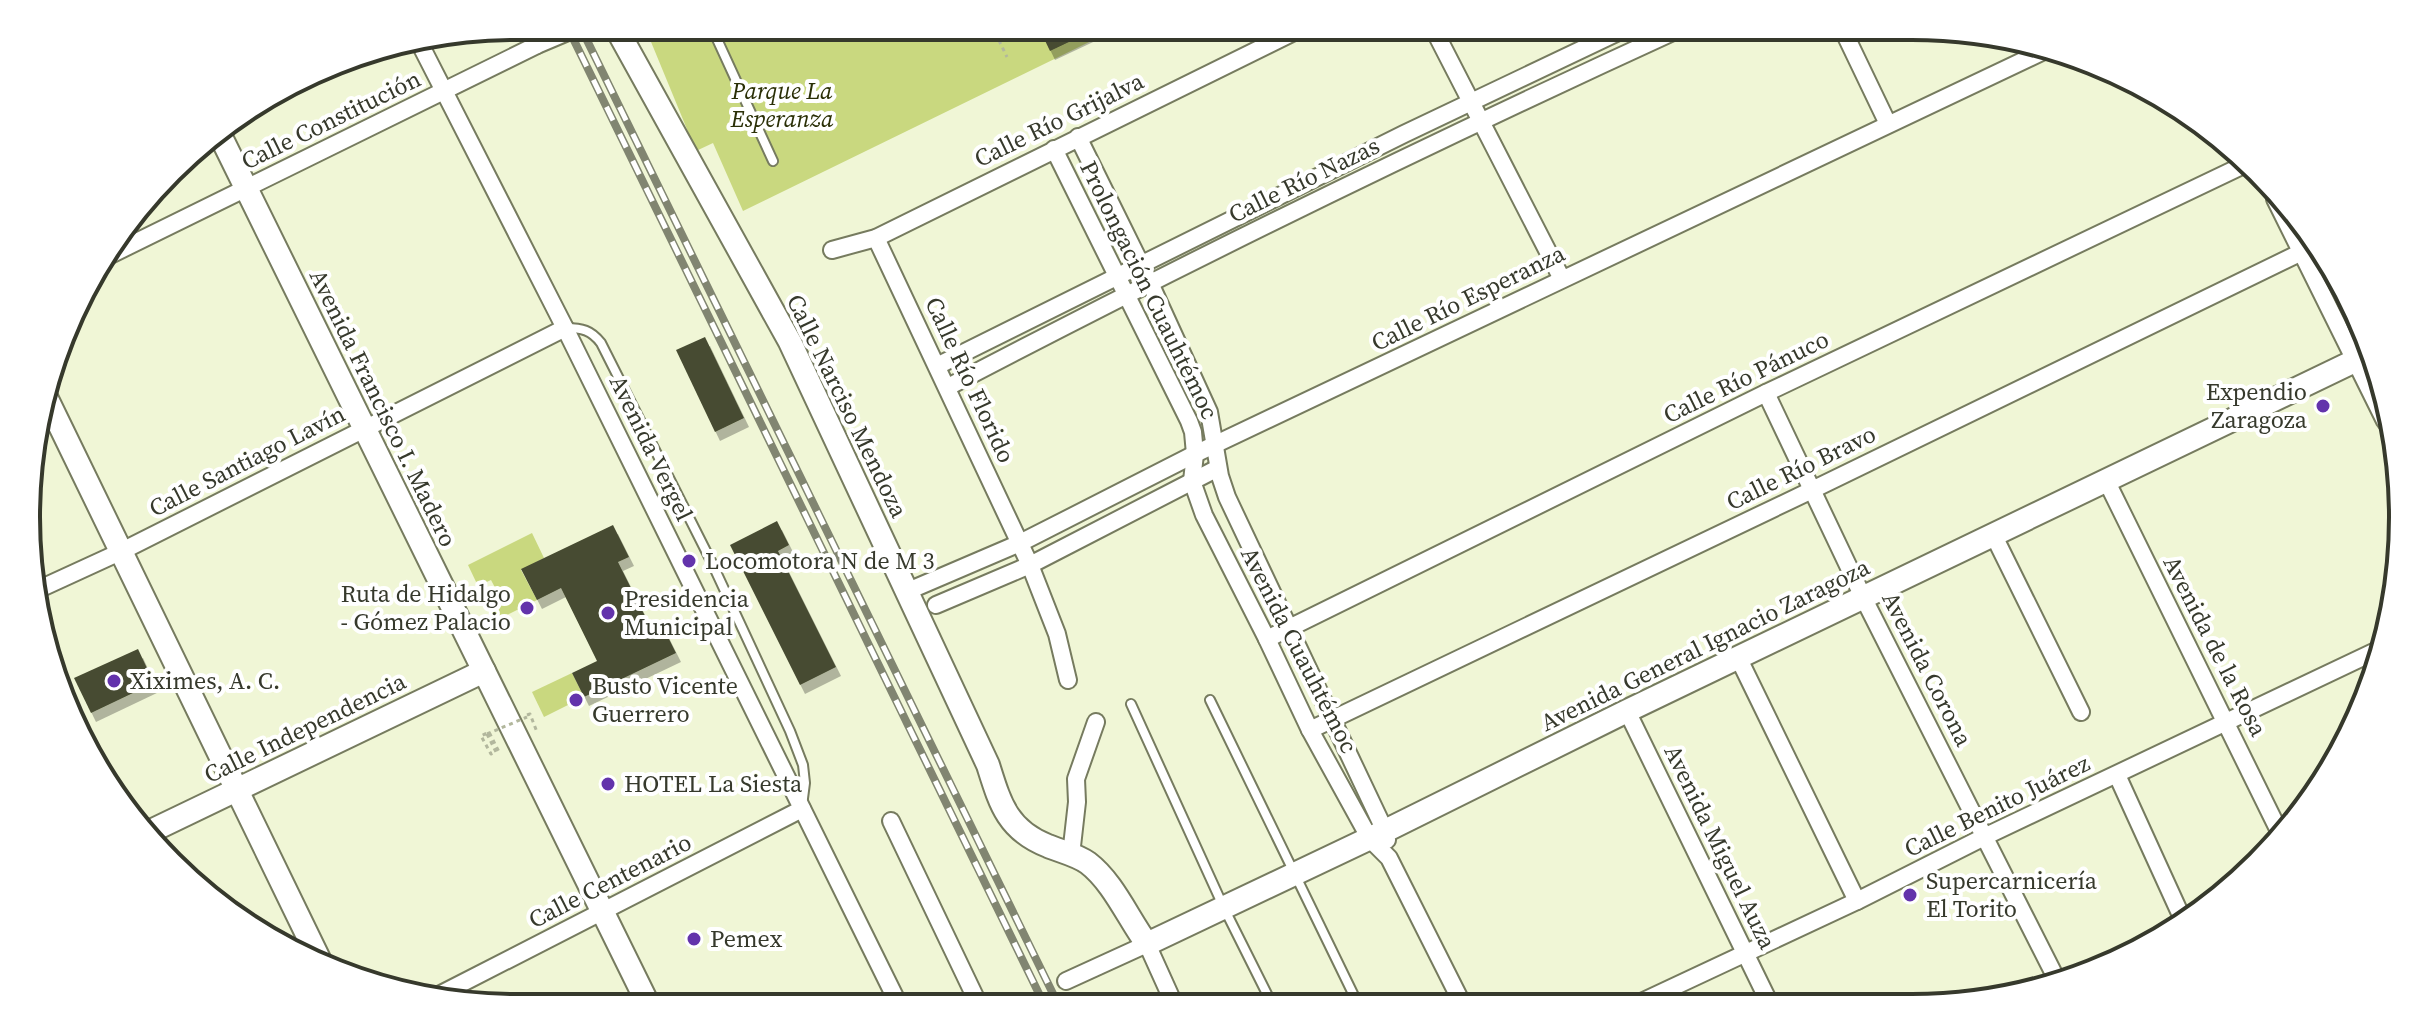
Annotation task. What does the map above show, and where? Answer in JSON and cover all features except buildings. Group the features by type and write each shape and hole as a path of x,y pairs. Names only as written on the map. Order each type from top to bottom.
{"street":[{"path":"535,40 537,45"},
{"name":"Calle Constitución","path":"122,249 549,40"},
{"name":"Calle Narciso Mendoza","path":"626,40 790,342 988,765 999,801 1022,833 1087,862 1113,889 1147,944"},
{"name":"Calle Río Grijalva","path":"832,250 876,238 1277,40"},
{"path":"1439,40 1562,279"},
{"name":"Calle Río Nazas","path":"937,366 1140,263 1601,40"},
{"name":"Calle Río Nazas","path":"948,387 1125,294 1480,120 1655,40"},
{"path":"1848,40 1888,124"},
{"name":"Avenida Vergel","path":"423,49 565,328 894,994"},
{"name":"Calle Río Esperanza","path":"908,591 1020,543 1195,454 2034,56"},
{"name":"Prolongación Cuauhtémoc","path":"1078,137 1209,412 1216,444"},
{"name":"Avenida Francisco I. Madero","path":"223,142 643,994"},
{"name":"Prolongación Cuauhtémoc","path":"1054,149 1189,421 1195,454"},
{"name":"Calle Río Pánuco","path":"1267,639 1766,393 2237,168"},
{"name":"Calle Río Florido","path":"876,238 1030,565 1057,634 1068,680"},
{"path":"2306,249 2361,357"},
{"name":"Calle Río Bravo","path":"1310,730 2306,249"},
{"name":"Calle Santiago Lavín","path":"45,586 120,552 565,328"},
{"name":"Avenida General Ignacio Zaragoza","path":"1066,981 1378,835 1738,657 2362,358"},
{"name":"Avenida Corona","path":"1766,393 1863,597 2053,973"},
{"path":"52,410 314,949"},
{"name":"Avenida Cuauhtémoc","path":"1216,444 1218,468 1227,497 1334,719 1378,835 1457,994"},
{"name":"Avenida Cuauhtémoc","path":"1195,454 1192,481 1204,515 1310,730 1378,835"},
{"path":"936,605 1030,565 1218,468"},
{"name":"Avenida de la Rosa","path":"2106,480 2276,825"},
{"path":"1993,534 2081,712"},
{"name":"Calle Benito Juárez","path":"1667,994 1986,836 2369,654"},
{"path":"1738,657 1857,901"},
{"name":"Calle Independencia","path":"156,829 484,671"},
{"name":"Avenida Miguel Auza","path":"1627,711 1765,994"},
{"path":"1071,855 1077,802 1076,779 1096,722"},
{"path":"2117,775 2179,912"},
{"name":"Calle Centenario","path":"450,989 802,809"},
{"path":"891,821 974,994"},
{"path":"1147,944 1170,994"}],"lane":[{"path":"717,40 773,161"},
{"path":"565,328 582,328 593,333 601,343 711,561 803,765 805,783 802,809"},
{"path":"1210,700 1353,994"},
{"path":"1131,704 1224,908 1267,994"}],"path":[{"path":"999,40 1007,57"},
{"path":"499,752 489,732 481,736 491,754 496,752 487,734 527,717"}],"green space":[{"name":"Parque La Esperanza","path":"650,40 1093,40 743,211 713,143 696,151"},
{"path":"532,533 544,558 521,570 537,600 497,620 489,605 501,599 491,580 478,586 468,565"},
{"path":"572,673 584,697 544,717 532,692"}],"railway":[{"path":"574,40 1039,994"},
{"path":"587,40 1053,994"}],"place":[{"name":"Expendio Zaragoza","path":"2323,406"},
{"name":"Locomotora N de M 3","path":"689,561"},
{"name":"Ruta de Hidalgo - Gómez Palacio","path":"527,608"},
{"name":"Presidencia Municipal","path":"608,613"},
{"name":"Xiximes, A. C.","path":"114,681"},
{"name":"Busto Vicente Guerrero","path":"576,700"},
{"name":"HOTEL La Siesta","path":"608,784"},
{"name":"Supercarnicería El Torito","path":"1910,895"},
{"name":"Pemex","path":"694,939"}]}
